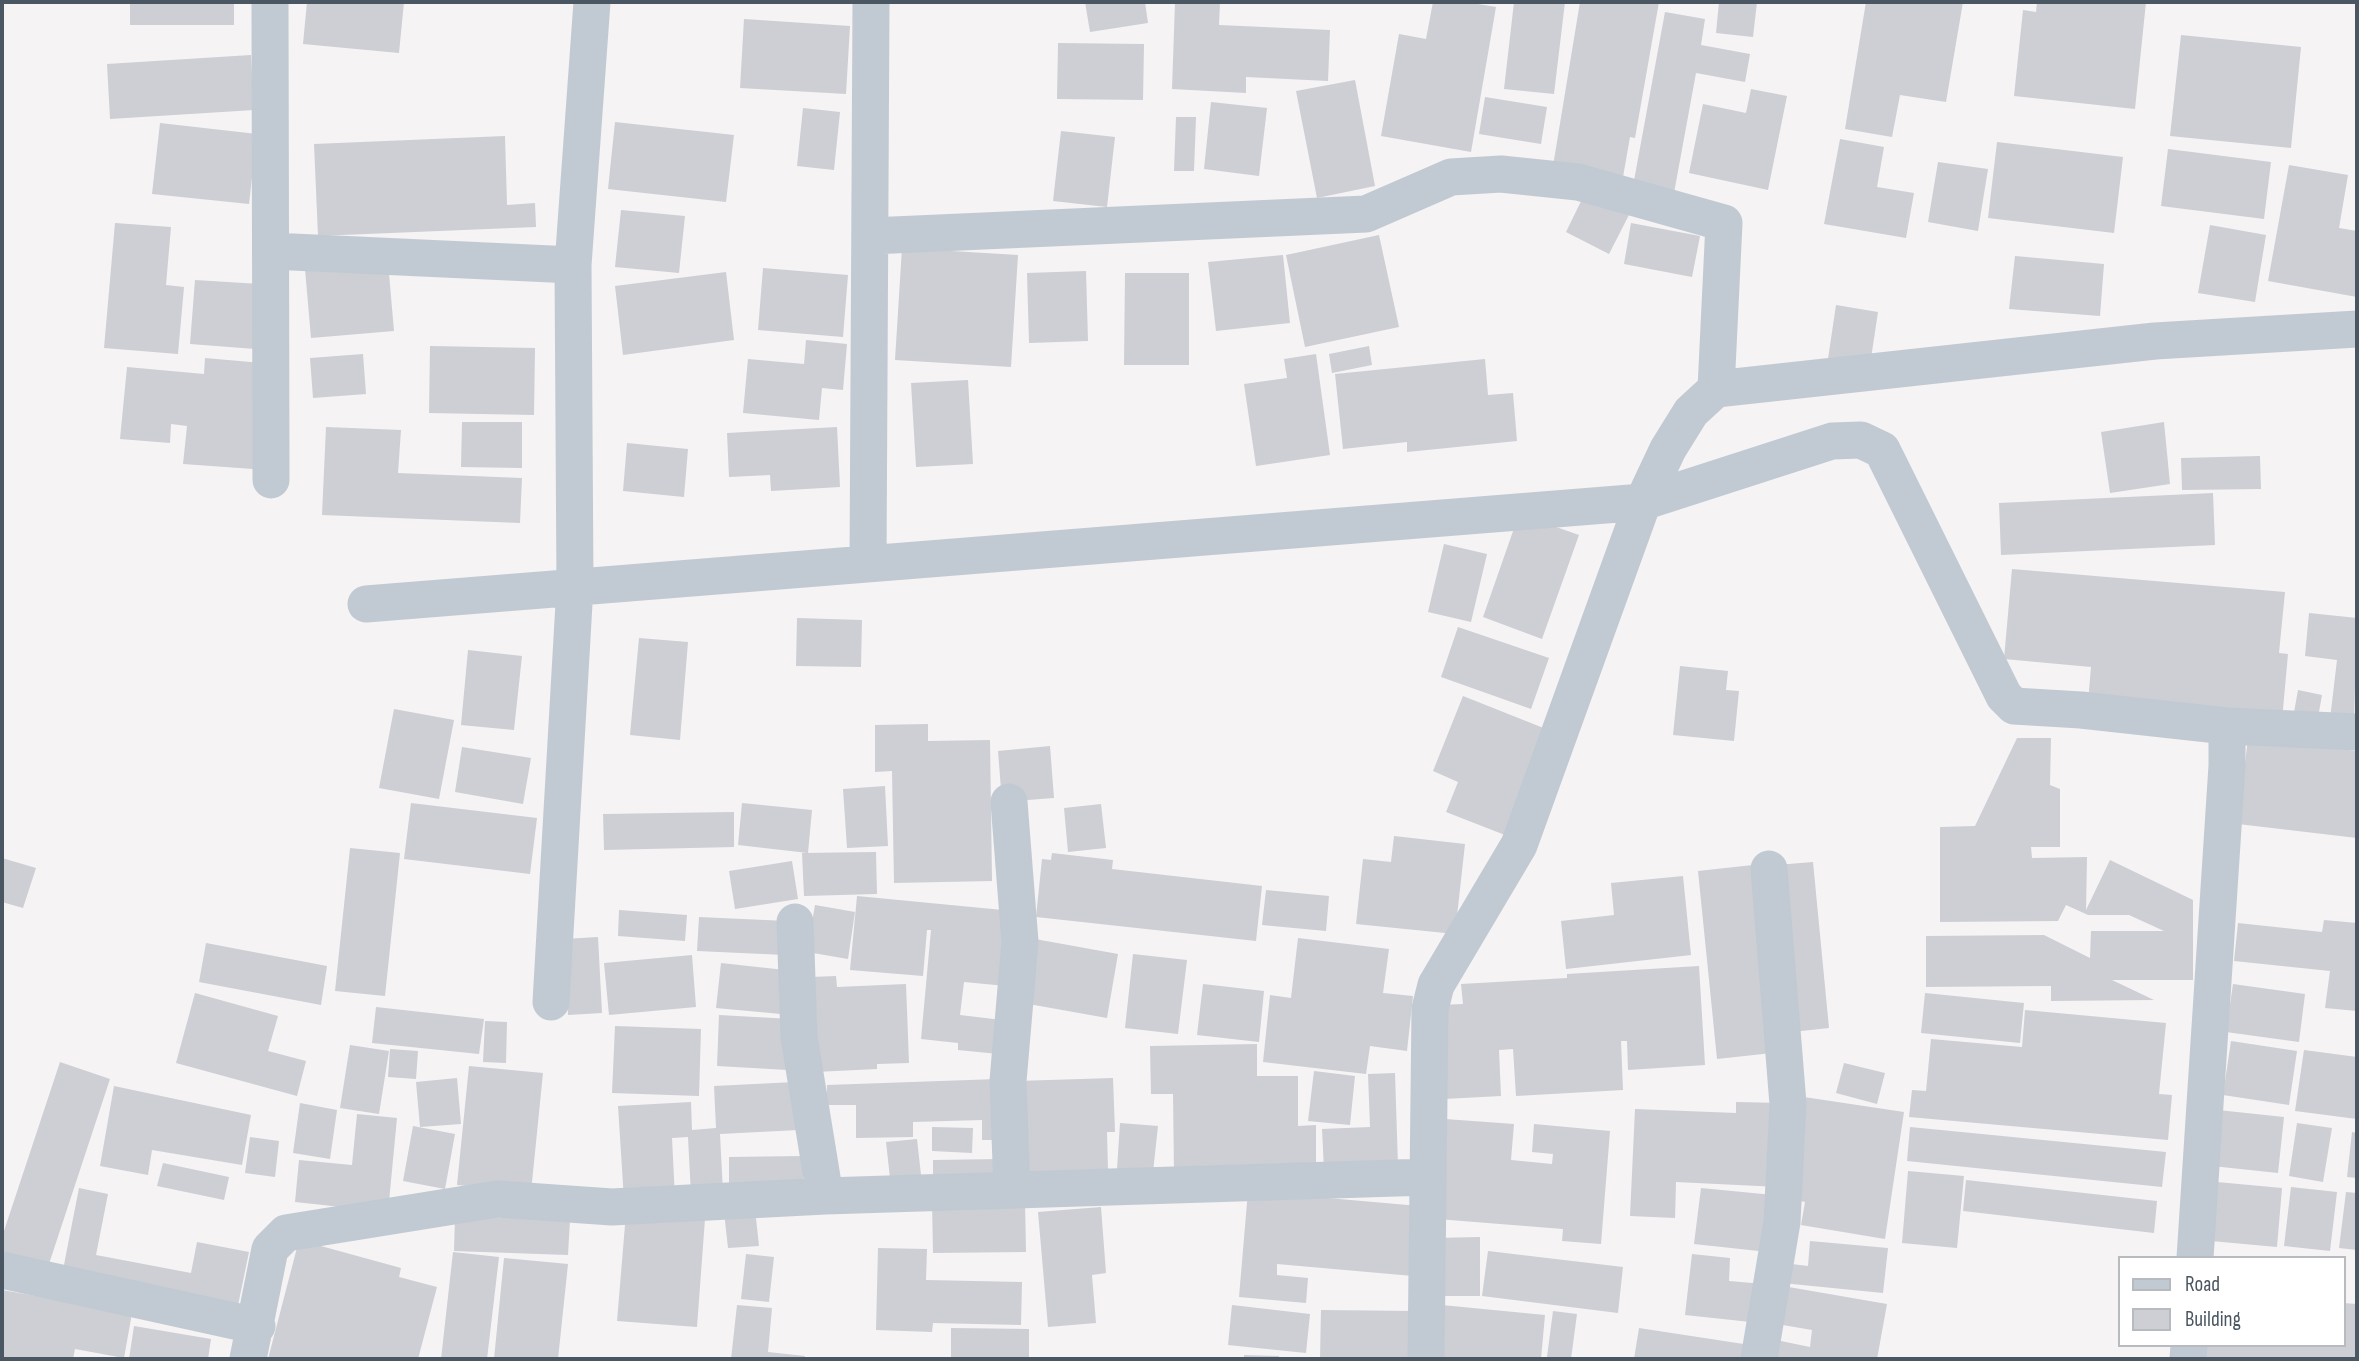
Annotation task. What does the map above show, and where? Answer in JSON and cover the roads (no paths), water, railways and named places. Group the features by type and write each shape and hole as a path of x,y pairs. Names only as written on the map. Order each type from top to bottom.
{"street":[{"path":"270,2 271,480"},
{"path":"551,1002 575,586 573,265 592,2"},
{"path":"868,564 872,2"},
{"path":"872,236 1366,214 1451,177 1501,174 1578,182 1724,223 1716,389"},
{"path":"271,251 573,265"},
{"path":"1426,1359 1430,1009 1436,985 1519,845 1643,502 1668,449 1691,412 1716,389 2155,341 2357,329"},
{"path":"366,604 1643,502 1832,441 1861,440 1882,450 2004,696 2014,706 2081,710 2227,726 2357,732"},
{"path":"2195,1256 2227,726"},
{"path":"1009,802 1020,942 1008,1081 1012,1190"},
{"path":"1759,1359 1782,1222 1788,1104 1769,869"},
{"path":"795,922 799,1037 825,1196"},
{"path":"2,1270 253,1343 270,1249 278,1238 292,1231 497,1199 612,1207 825,1196 1427,1177"}]}
